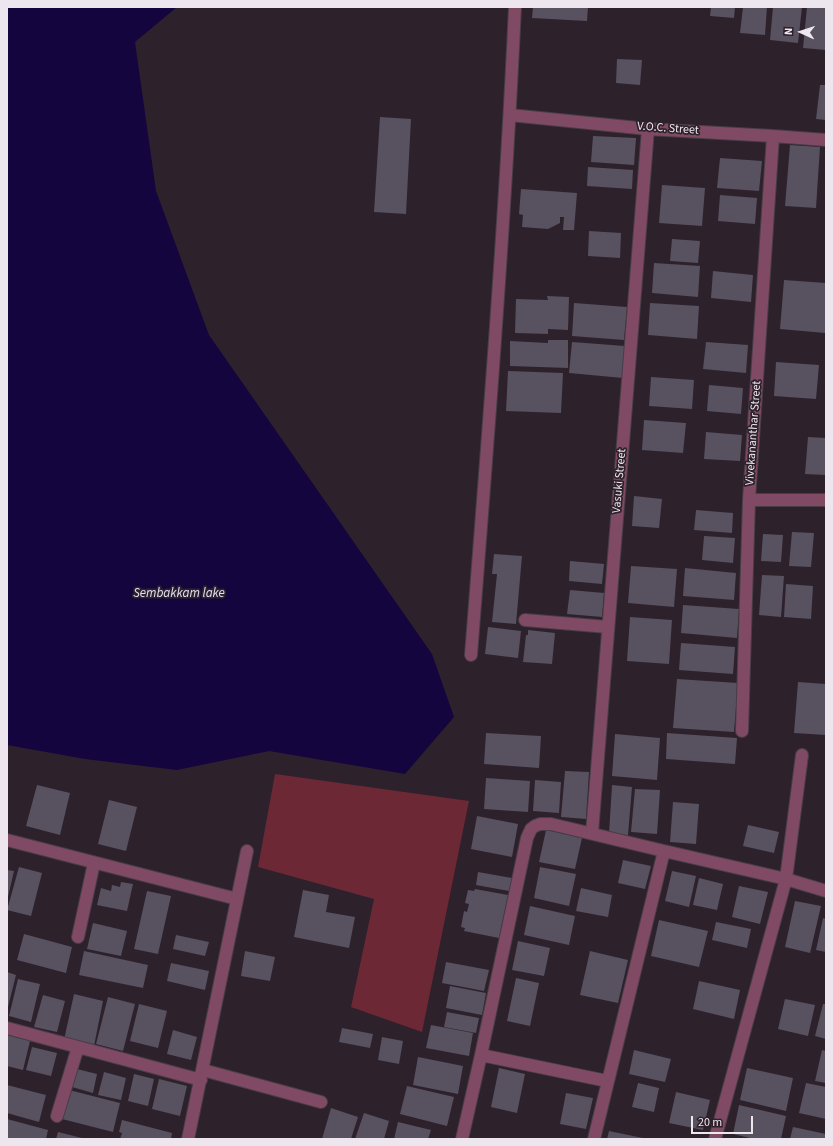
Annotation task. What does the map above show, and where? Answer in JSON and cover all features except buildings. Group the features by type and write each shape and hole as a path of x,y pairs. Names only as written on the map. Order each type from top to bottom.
{"street":[{"path":"471,655 491,400 510,115 515,7"},
{"name":"V.O.C. Street","path":"510,115 648,129 826,140"},
{"name":"Vasuki Street","path":"592,833 648,129"},
{"name":"Vivekananthar Street","path":"742,731 749,500 773,136"},
{"path":"749,500 826,500"},
{"path":"525,620 608,627"},
{"path":"715,1139 786,879 802,754"},
{"path":"462,1139 527,838 531,829 535,826 540,824 551,824 592,833 786,879 826,891"},
{"path":"7,840 237,899"},
{"path":"188,1139 247,851"},
{"path":"594,1139 664,851"},
{"path":"78,937 94,862"},
{"path":"7,1028 78,1047 321,1102"},
{"path":"57,1116 78,1047"},
{"path":"481,1055 607,1081"}],"shaded area":[{"path":"275,774 469,801 422,1032 351,1007 374,899 258,867"}],"water":[{"name":"Sembakkam lake","path":"7,7 177,7 135,42 156,191 209,335 432,654 454,717 405,774 269,751 177,770 85,759 7,745"}]}
